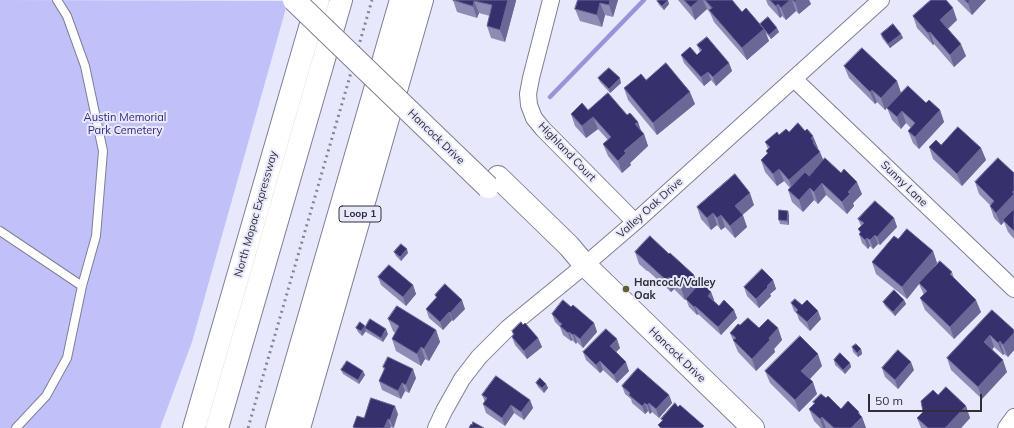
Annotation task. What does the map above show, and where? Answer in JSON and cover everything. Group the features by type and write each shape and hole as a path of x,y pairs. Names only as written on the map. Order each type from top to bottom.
{"main road":[{"name":"Hancock Drive","path":"294,0 493,182"},
{"name":"Hancock Drive","path":"315,0 561,253 585,265 753,428"},
{"name":"North Mopac Expressway","path":"194,427 318,0"},
{"path":"217,428 341,0"},
{"path":"277,428 401,0"},
{"name":"Loop 1","path":"299,428 422,0"}],"street":[{"name":"Highland Court","path":"551,0 528,94 531,111 534,118 543,129 635,222"},
{"name":"Valley Oak Drive","path":"436,428 462,379 478,357 508,328 635,222 881,0"},
{"name":"Sunny Lane","path":"794,79 1014,289"},
{"path":"1006,428 1014,417"}],"lane":[{"path":"16,428 46,396 67,358 82,286 96,236 103,151 86,66 67,16 57,0"},
{"path":"0,231 82,286"}],"green space":[{"name":"Austin Memorial Park Cemetery","path":"0,0 288,1 192,342 160,428 0,428"}],"building":[{"path":"453,0 508,0 500,30 487,26 492,5 474,1 473,6"},
{"path":"578,0 610,0 609,5 600,3 597,15 575,9"},
{"path":"668,0 662,6 657,1"},
{"path":"684,0 699,0 691,7"},
{"path":"705,0 732,0 742,12 746,8 764,29 742,48 709,10 712,8"},
{"path":"770,0 790,0 781,8 778,4 776,6"},
{"path":"931,0 946,0 953,8 940,20 961,44 950,55 930,32 928,33 913,16"},
{"path":"768,17 777,28 769,35 760,24"},
{"path":"893,24 901,34 888,44 881,34"},
{"path":"707,37 729,63 713,77 708,72 701,77 681,55 690,47 697,55 702,50 697,45"},
{"path":"862,48 897,81 881,98 872,90 870,92 844,66"},
{"path":"666,63 690,92 653,123 624,88 641,74 646,80"},
{"path":"609,68 620,78 609,89 598,78"},
{"path":"908,86 926,103 929,100 940,110 915,137 908,131 915,123 902,111 897,117 887,108"},
{"path":"608,93 627,115 630,113 638,122 635,124 644,134 624,151 626,153 618,161 603,144 611,137 593,117 582,126 571,114 582,103 588,110"},
{"path":"798,123 805,131 807,129 813,136 811,138 814,142 813,143 820,152 789,180 779,169 773,174 761,160 768,153 766,151 770,147 765,142 777,132 779,135 786,129 789,132"},
{"path":"958,127 981,148 957,174 929,147 936,140 941,145"},
{"path":"825,158 841,173 844,169 857,182 848,192 850,194 842,202 822,183 814,192 810,188 799,200 788,190 805,172 809,176"},
{"path":"998,158 1014,173 1014,191 1012,192 1014,194 996,213 990,206 994,201 975,182"},
{"path":"735,174 750,193 735,206 743,215 730,226 721,215 717,218 713,213 707,218 697,207"},
{"path":"875,201 894,218 877,237 875,235 870,240 867,238 865,240 859,234 861,232 858,229 864,223 858,219"},
{"path":"1014,209 1014,231 1003,220"},
{"path":"779,210 788,211 787,221 779,220"},
{"path":"907,229 933,251 902,287 872,262 894,236 898,239"},
{"path":"650,236 694,275 681,288 669,277 666,280 635,252"},
{"path":"401,244 407,249 400,257 394,252"},
{"path":"940,261 952,272 950,274 976,300 950,327 920,298 927,291 919,283"},
{"path":"389,265 413,285 403,297 378,277"},
{"path":"762,269 773,280 756,299 744,287"},
{"path":"701,282 711,292 708,296 719,306 724,300 734,310 718,327 686,299"},
{"path":"445,284 462,300 440,322 426,309 437,297 435,295"},
{"path":"894,290 904,300 893,312 883,302"},
{"path":"795,299 802,305 807,300 818,311 807,322 796,312 798,310 791,303"},
{"path":"563,300 571,307 573,305 594,323 580,339 574,334 568,333 560,326 562,324 552,314"},
{"path":"397,306 436,330 424,349 421,347 417,354 392,339 399,326 388,319"},
{"path":"992,310 1014,330 1014,333 1003,345 1000,341 998,343 990,335 984,342 1003,360 978,387 947,358"},
{"path":"748,318 759,328 768,319 778,328 769,338 770,340 752,359 733,340 736,338 730,333 738,324 740,325"},
{"path":"370,319 386,329 381,338 365,328"},
{"path":"360,322 365,326 361,331 356,328"},
{"path":"521,322 523,325 525,323 538,338 524,351 512,337 514,334 512,331"},
{"path":"606,329 617,339 610,346 626,362 614,375 600,361 596,365 583,352"},
{"path":"800,336 818,354 801,371 813,382 795,400 765,371"},
{"path":"856,344 861,349 857,353 852,347"},
{"path":"898,350 911,362 895,380 882,368"},
{"path":"840,353 850,363 843,370 834,360"},
{"path":"388,357 413,369 406,385 402,383 398,391 379,381"},
{"path":"347,361 363,371 358,380 341,370"},
{"path":"638,368 669,395 656,409 649,403 647,405 645,403 642,406 629,395 630,393 622,386"},
{"path":"496,376 530,400 521,412 511,405 502,418 483,404 487,398 482,395"},
{"path":"540,378 546,384 542,388 536,383"},
{"path":"946,387 966,406 945,428 928,428 917,418 923,412 921,401 933,390 938,395"},
{"path":"821,394 826,398 828,396 841,409 848,401 862,417 851,428 834,428 822,417 820,419 809,409 815,403 813,402"},
{"path":"371,398 395,406 390,420 388,419 384,428 353,427 357,416 364,418"},
{"path":"675,403 678,407 680,405 704,426 702,428 661,428 658,425 663,420 661,419"},
{"path":"473,422 484,428 469,428"}],"waterway":[{"path":"550,97 644,0"}],"railway":[{"path":"248,428 372,0"}],"place":[{"name":"Hancock/Valley Oak","path":"626,289"}]}
